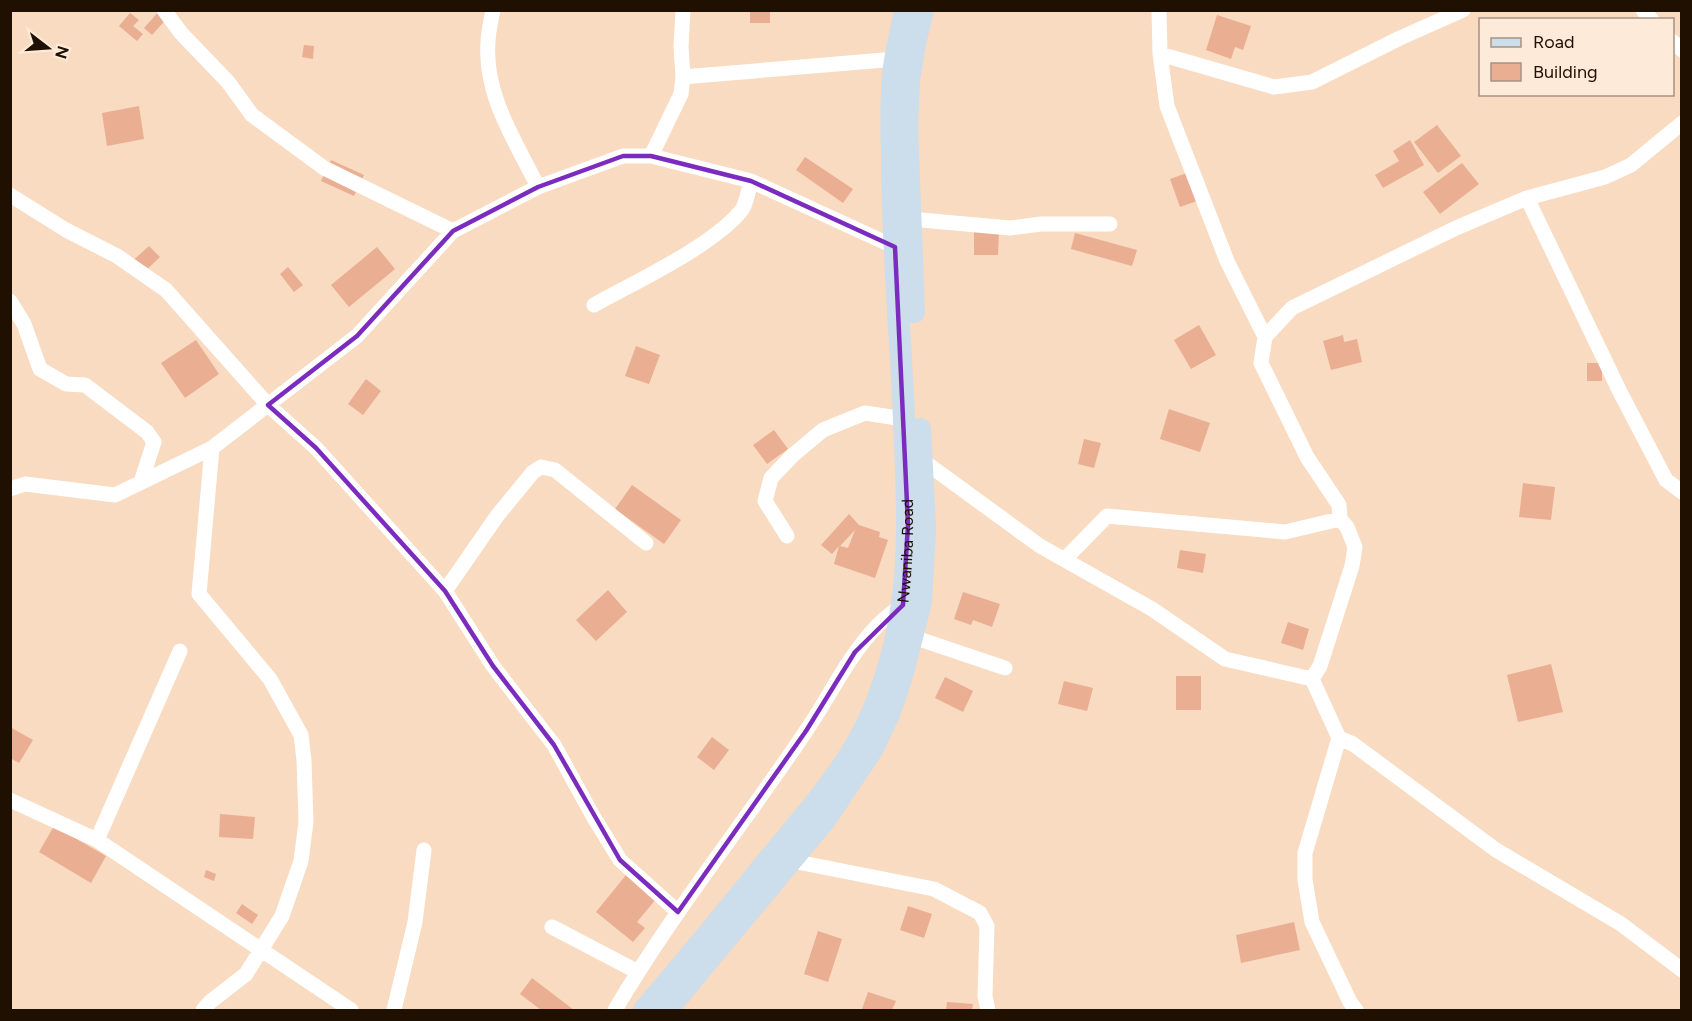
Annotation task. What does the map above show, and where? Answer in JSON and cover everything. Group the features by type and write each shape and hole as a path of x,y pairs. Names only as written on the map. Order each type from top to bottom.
{"main road":[{"name":"Nwaniba Road","path":"644,1011 809,812 843,764 859,739 878,699 895,642 903,605 908,556 904,418 895,247 892,109 896,59 904,10"},
{"path":"667,1011 825,820 872,750 890,712 913,637 921,602 925,528 907,127 909,80 923,10"}],"street":[{"path":"164,10 181,33 228,82 252,115 324,168 453,231"},
{"path":"493,10 488,44 489,69 496,100 538,187"},
{"path":"651,156 681,94 683,10"},
{"path":"1159,10 1160,54 1167,106 1227,261 1265,338"},
{"path":"1160,54 1274,87 1312,82 1400,38 1463,10"},
{"path":"683,77 896,59"},
{"path":"1312,679 1320,666 1352,566 1355,547 1347,527 1340,519 1339,505 1307,457 1261,363 1265,338 1292,308 1456,228 1527,198 1605,177 1631,165 1682,123"},
{"path":"10,489 25,484 115,495 212,448 357,336 453,231 538,187 623,156 651,156 751,181 895,247"},
{"path":"594,306 675,260 722,228 742,210 751,181"},
{"path":"10,195 66,230 117,256 166,290 268,405 316,447 445,591 493,666 554,745 620,861 678,912"},
{"path":"1527,198 1625,402 1666,480 1682,492"},
{"path":"910,219 1010,228 1041,224 1110,224"},
{"path":"10,301 24,324 40,369 66,384 85,385 147,432 154,442 141,482"},
{"path":"787,537 765,501 771,478 793,455 823,430 865,413 904,418"},
{"path":"203,1011 210,1002 246,974 282,916 302,861 306,822 301,735 270,679 199,594 212,448"},
{"path":"922,460 1040,546 1152,609 1225,659 1312,679"},
{"path":"445,591 496,516 532,472 542,467 555,470 646,543"},
{"path":"1065,559 1107,516 1286,532 1340,519"},
{"path":"615,1011 638,972 716,855 806,730 855,652 879,624 903,605"},
{"path":"913,637 1005,668"},
{"path":"97,840 180,651"},
{"path":"1312,679 1339,738 1305,853 1305,880 1312,922 1348,1008"},
{"path":"1339,738 1353,744 1496,850 1620,924 1682,970"},
{"path":"10,800 97,840 351,1011"},
{"path":"394,1011 415,922 423,850"},
{"path":"792,861 934,889 980,913 987,926 985,996 988,1011"},
{"path":"552,927 638,972"}],"highlighted area":[{"path":"623,156 651,156 751,181 895,247 908,525 903,605 855,652 806,731 678,912 620,860 554,745 493,666 445,591 316,448 268,405 357,336 453,231 538,187"}],"building":[{"path":"160,10 170,15 152,35 144,28"},
{"path":"750,10 770,10 770,23 750,23"},
{"path":"130,13 139,20 133,26 143,34 137,41 119,26"},
{"path":"1217,15 1251,26 1243,50 1235,47 1231,59 1206,50"},
{"path":"304,45 314,46 313,59 302,57"},
{"path":"139,106 144,139 107,146 102,113"},
{"path":"1437,125 1461,156 1438,173 1414,142"},
{"path":"1410,140 1424,165 1383,188 1375,175 1399,161 1393,151"},
{"path":"805,157 853,189 843,203 796,170"},
{"path":"331,160 364,175 354,196 321,181"},
{"path":"1462,163 1479,184 1440,214 1423,192"},
{"path":"1198,169 1208,197 1180,207 1170,179"},
{"path":"974,230 999,230 998,255 974,255"},
{"path":"1075,233 1137,250 1132,266 1071,249"},
{"path":"149,246 160,257 140,276 129,264"},
{"path":"377,247 395,269 349,307 331,285"},
{"path":"288,267 303,285 294,292 280,274"},
{"path":"1199,325 1216,355 1191,369 1174,340"},
{"path":"1343,335 1344,342 1357,339 1362,362 1331,370 1323,341"},
{"path":"196,340 219,374 185,398 161,363"},
{"path":"636,346 660,355 649,384 625,376"},
{"path":"1587,363 1602,363 1602,381 1587,381"},
{"path":"366,379 381,391 363,415 348,404"},
{"path":"1169,409 1210,423 1200,452 1160,439"},
{"path":"774,430 788,449 767,464 753,445"},
{"path":"1084,439 1101,443 1094,468 1078,464"},
{"path":"1523,483 1555,487 1551,520 1519,517"},
{"path":"632,485 681,520 664,544 615,509"},
{"path":"849,514 859,525 880,532 879,537 888,540 875,578 834,564 839,546 832,554 821,545","holes":["855,530 848,548 840,546"]},
{"path":"1180,550 1206,554 1203,573 1177,568"},
{"path":"608,590 627,612 596,641 576,620"},
{"path":"963,592 1000,604 992,627 973,620 971,625 954,619"},
{"path":"1288,622 1309,629 1303,650 1281,643"},
{"path":"1551,664 1563,712 1518,722 1507,675"},
{"path":"1176,676 1201,676 1201,710 1176,710"},
{"path":"945,677 973,691 963,712 935,698"},
{"path":"1064,681 1093,688 1087,711 1058,704"},
{"path":"10,727 33,740 19,763 10,758"},
{"path":"712,737 729,750 714,770 697,757"},
{"path":"220,814 255,817 253,839 219,837"},
{"path":"54,826 106,856 91,883 39,852"},
{"path":"206,870 216,874 214,881 204,877"},
{"path":"626,875 656,899 637,922 645,928 633,942 596,912"},
{"path":"242,904 258,915 252,924 236,913"},
{"path":"908,906 932,914 924,938 900,930"},
{"path":"1294,922 1300,950 1241,963 1236,935"},
{"path":"818,931 842,939 828,982 804,974"},
{"path":"532,978 574,1010 541,1010 520,994"},
{"path":"868,992 896,1001 892,1010 862,1009"},
{"path":"947,1002 973,1004 972,1010 946,1010"}]}
